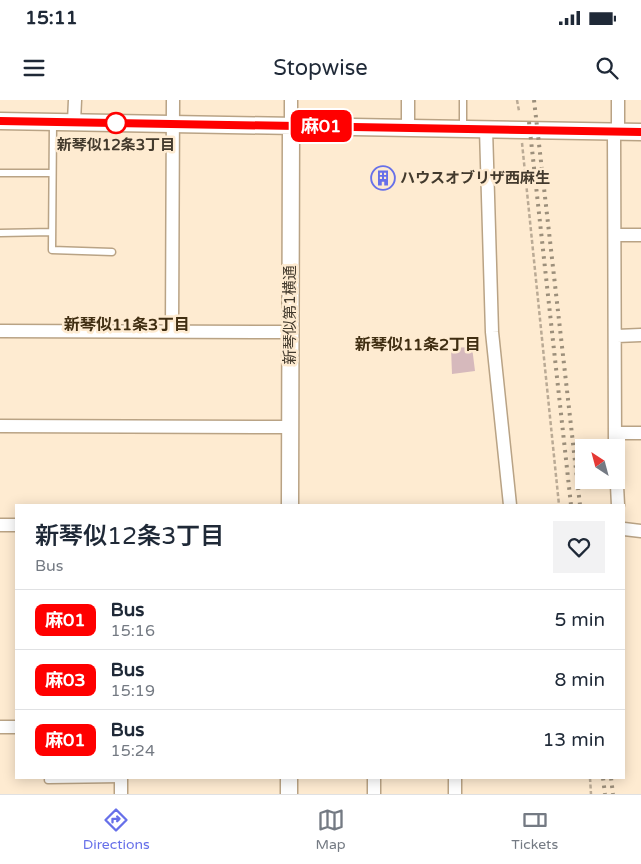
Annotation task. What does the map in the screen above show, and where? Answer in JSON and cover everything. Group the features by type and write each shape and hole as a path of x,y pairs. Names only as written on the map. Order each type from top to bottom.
{"street":[{"path":"74,100 74,122"},
{"path":"172,330 173,100"},
{"path":"291,100 291,126"},
{"path":"408,100 408,128"},
{"path":"615,439 616,131 618,100"},
{"path":"0,121 641,132"},
{"name":"新琴似第1横通","path":"290,504 291,126"},
{"path":"486,129 492,332 510,504"},
{"path":"616,235 641,235"},
{"path":"0,331 172,330 290,332"},
{"path":"616,336 641,335"},
{"path":"0,426 290,427"},
{"path":"615,433 641,433"},
{"path":"617,489 618,504"},
{"path":"0,525 15,525"},
{"path":"625,529 641,531"},
{"path":"0,727 15,727"},
{"path":"121,779 121,794"},
{"path":"288,794 289,779"},
{"path":"374,779 374,794"},
{"path":"454,779 455,794"}],"lane":[{"path":"463,100 463,128"},
{"path":"53,122 52,250 112,252"},
{"path":"0,173 52,173"},
{"path":"0,233 52,232"},
{"path":"48,780 84,779"}],"path":[{"path":"517,100 519,111"},
{"path":"522,143 559,504"},
{"path":"590,779 591,794"}],"shaded area":[{"path":"472,347 475,371 452,374 451,348"}],"railway":[{"path":"534,100 580,504"},
{"path":"529,122 571,504"},
{"path":"603,779 605,794"},
{"path":"611,779 613,794"}],"bus line":[{"name":"麻01","path":"0,121 641,132"}],"place":[{"name":"新琴似12条3丁目","path":"116,123"},
{"name":"ハウスオブリザ西麻生","path":"383,178"}],"district":[{"name":"新琴似11条3丁目","path":"127,324"},
{"name":"新琴似11条2丁目","path":"418,344"}]}
